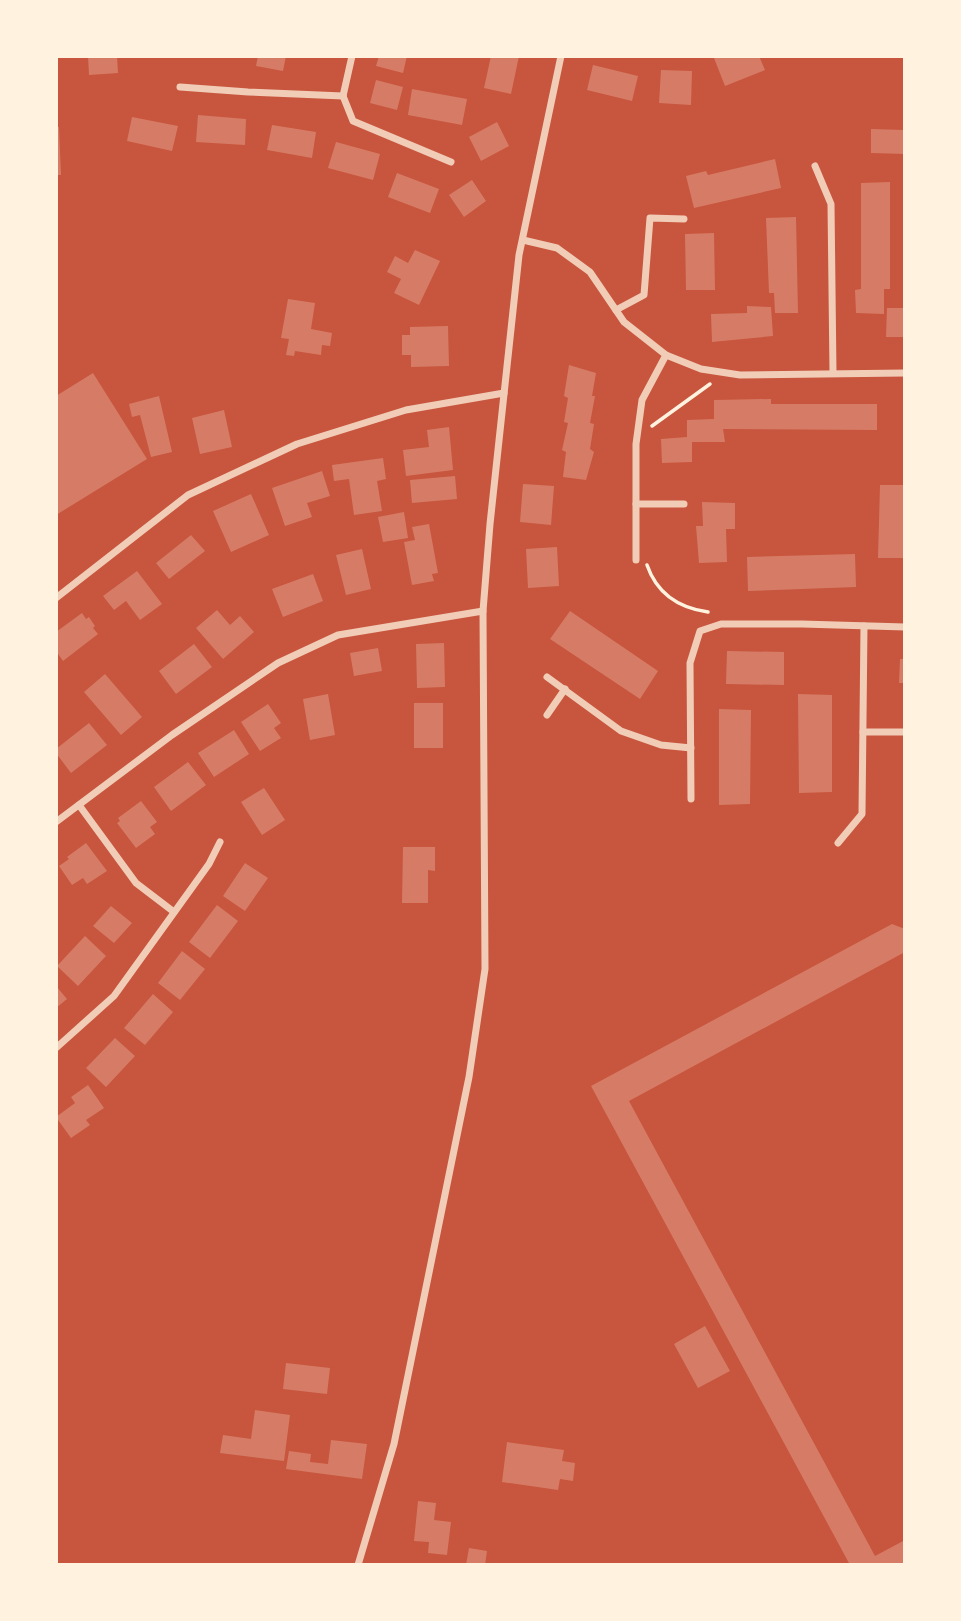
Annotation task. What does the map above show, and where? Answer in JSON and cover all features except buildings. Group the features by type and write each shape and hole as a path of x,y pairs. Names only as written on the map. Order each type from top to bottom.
{"street":[{"path":"352,56 343,96 354,121 451,162"},
{"path":"358,1565 394,1444 469,1077 485,969 483,611 489,524 523,240 561,56"},
{"path":"180,86 343,96"},
{"path":"815,166 831,204 833,373"},
{"path":"616,310 644,295 650,218 684,219"},
{"path":"523,240 557,248 590,272 624,322 666,355 701,369 740,375 905,373"},
{"path":"636,561 636,444 642,400 666,355"},
{"path":"56,598 188,495 297,443 406,410 504,393"},
{"path":"636,504 684,504"},
{"path":"56,821 172,735 278,663 338,635 483,611"},
{"path":"691,800 690,663 700,631 721,624 905,627"},
{"path":"838,843 862,814 864,626"},
{"path":"547,677 621,731 661,745 691,748"},
{"path":"547,715 565,689"},
{"path":"863,732 905,732"},
{"path":"79,805 136,883 174,912"},
{"path":"56,1048 114,996 209,864 220,842"}],"path":[{"path":"647,430 710,384"},
{"path":"647,554 652,581 666,596 691,610 708,612"}]}
